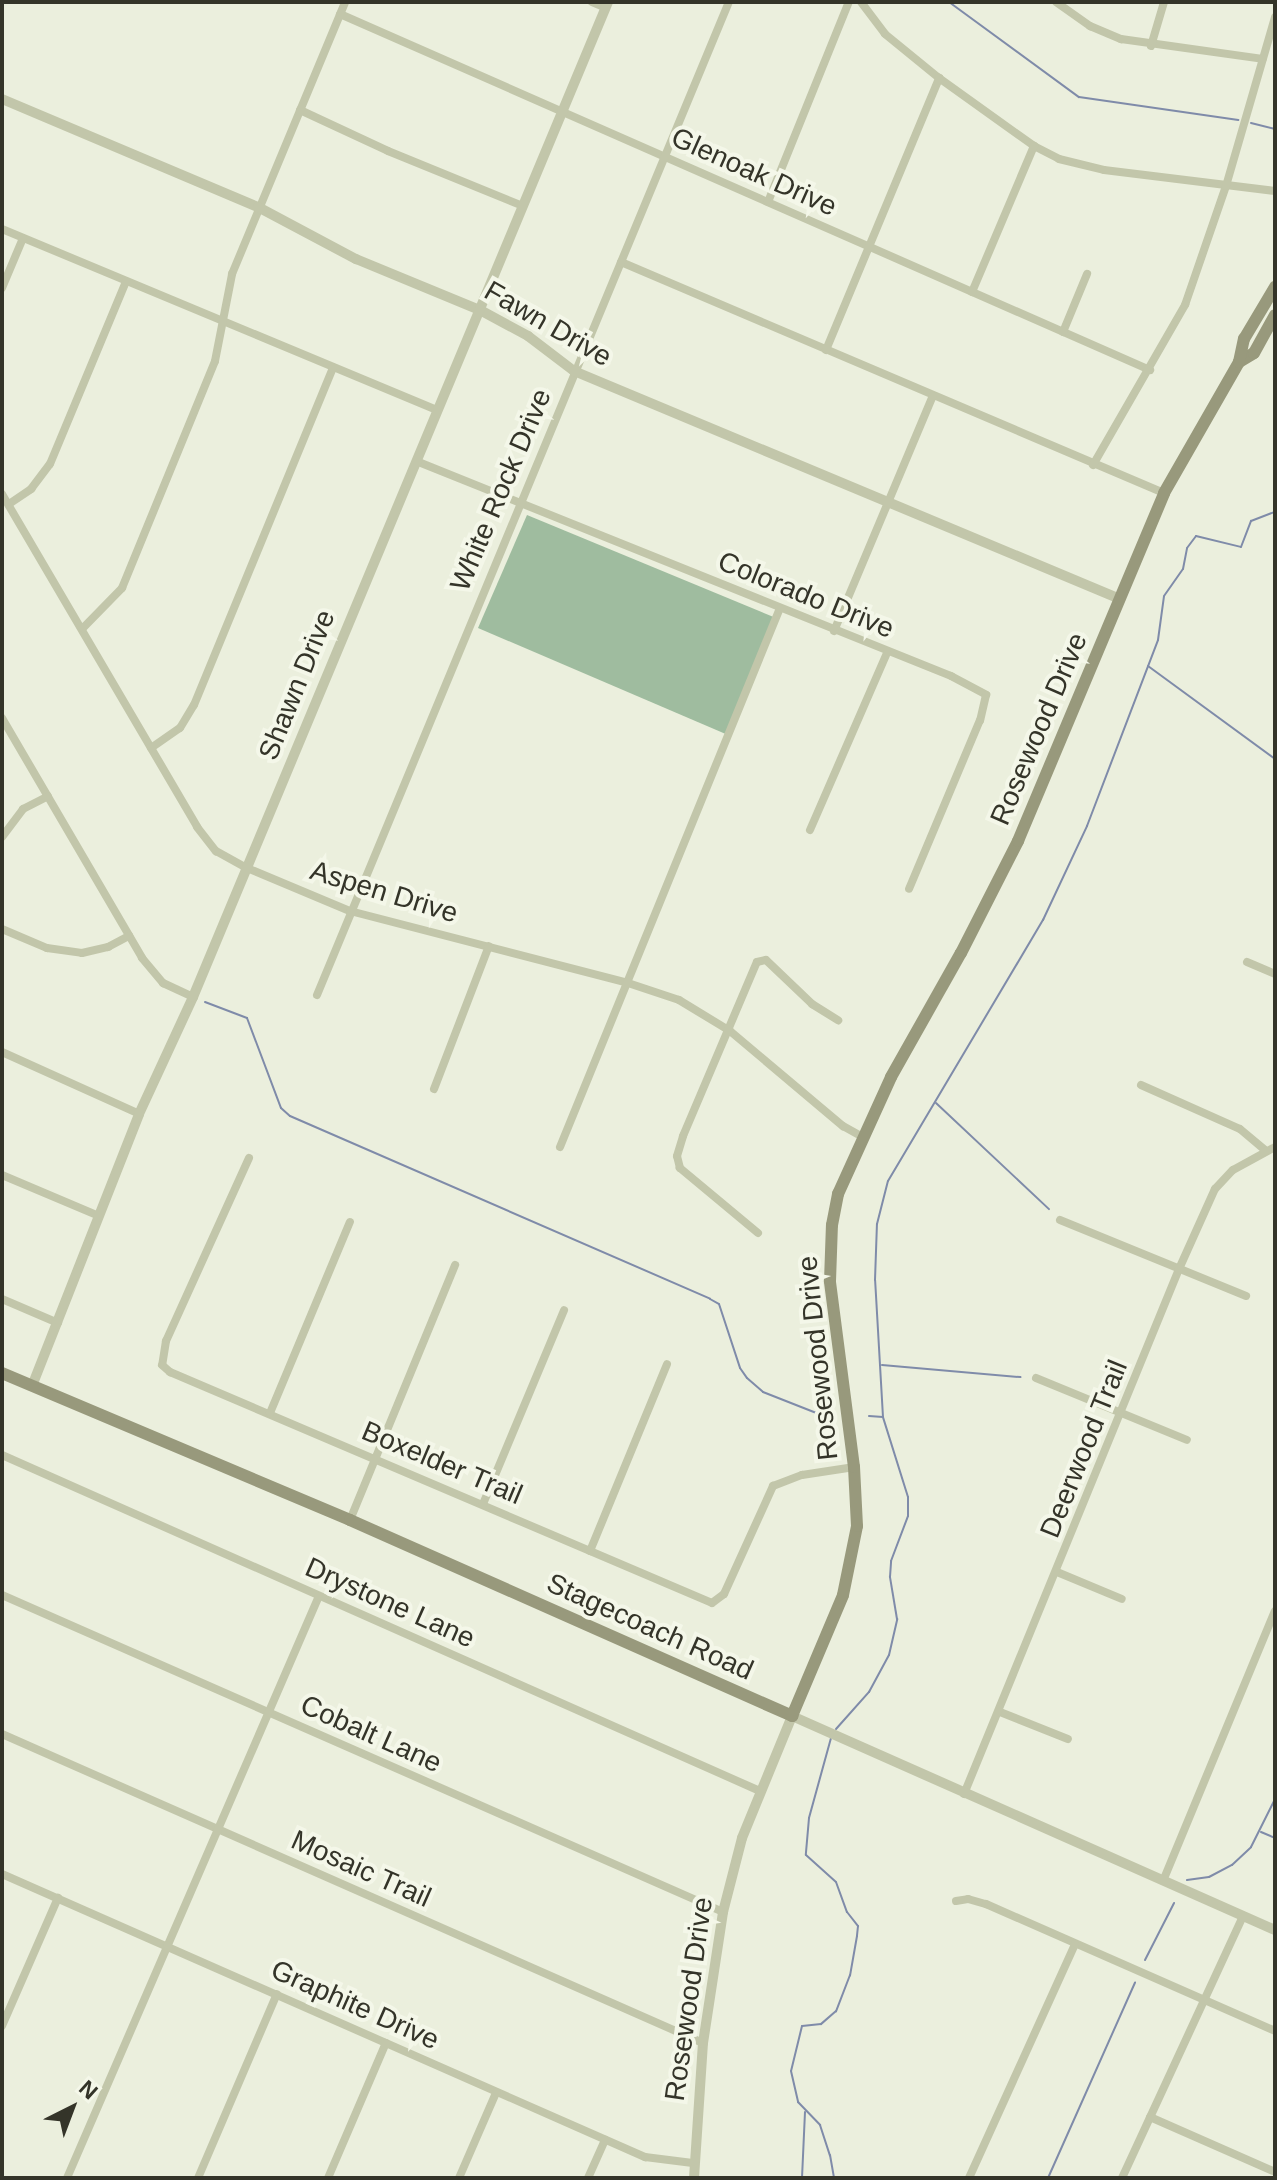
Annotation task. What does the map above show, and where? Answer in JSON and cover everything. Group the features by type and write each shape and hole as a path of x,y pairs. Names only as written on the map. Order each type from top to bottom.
{"main road":[{"name":"Rosewood Drive","path":"792,1716 851,1571 857,1526 854,1467 829,1253 838,1194 861,1136 1001,877 1164,493 1239,362 1244,339 1275,287"},
{"name":"Rosewood Drive","path":"1239,362 1254,353 1275,315"},
{"name":"Stagecoach Road","path":"2,1373 350,1520 792,1716"}],"street":[{"path":"83,628 122,588 215,361 232,274 345,2"},
{"path":"592,2 607,5"},
{"name":"White Rock Drive","path":"317,995 729,2"},
{"path":"768,202 849,2"},
{"path":"861,2 885,34 939,78 1034,146 1077,166 1275,191"},
{"path":"1056,2 1101,33 1151,46 1263,59"},
{"path":"1151,46 1164,2"},
{"name":"Shawn Drive","path":"32,1386 139,1114 193,997 607,5"},
{"name":"Glenoak Drive","path":"340,14 1150,370"},
{"path":"1093,465 1185,305 1226,186 1275,17"},
{"path":"826,350 939,78"},
{"name":"Fawn Drive","path":"2,99 258,207 356,259 480,310 528,336 574,371 1120,599"},
{"path":"300,110 388,151 523,206"},
{"path":"972,292 1034,146"},
{"path":"2,229 437,410"},
{"path":"2,288 23,238"},
{"path":"621,262 1164,493"},
{"path":"1063,332 1087,274"},
{"path":"9,504 31,489 50,464 126,281"},
{"path":"151,748 180,728 194,705 333,367"},
{"path":"834,631 933,396"},
{"name":"Colorado Drive","path":"416,461 887,653 951,676 986,695 980,720 909,889"},
{"name":"Aspen Drive","path":"2,494 206,840 227,859 350,911 625,982 679,1000 730,1031 843,1126 861,1136"},
{"path":"560,1147 780,608"},
{"path":"810,830 887,653"},
{"path":"2,718 152,972 174,989 193,997"},
{"path":"2,837 23,809 48,796"},
{"path":"2,929 47,948 74,952 108,947 129,936"},
{"path":"434,1089 489,946"},
{"path":"758,1233 680,1168 677,1156 757,962 766,960 812,1004 838,1020"},
{"path":"1247,962 1275,974"},
{"path":"2,1052 139,1114"},
{"path":"1141,1085 1240,1129 1271,1149"},
{"name":"Deerwood Trail","path":"964,1794 1179,1269 1215,1189 1233,1170 1271,1149"},
{"name":"Boxelder Trail","path":"249,1158 161,1355 162,1365 170,1372 712,1603 724,1594 773,1486 802,1475 854,1467"},
{"path":"2,1175 99,1216"},
{"path":"1060,1220 1246,1296"},
{"path":"270,1413 350,1222"},
{"path":"350,1520 455,1265"},
{"path":"2,1299 58,1323"},
{"path":"483,1504 564,1310"},
{"path":"590,1551 667,1364"},
{"path":"1036,1378 1187,1440"},
{"name":"Drystone Lane","path":"2,1455 760,1791"},
{"path":"1057,1572 1122,1599"},
{"name":"Cobalt Lane","path":"2,1595 723,1912"},
{"path":"67,2178 319,1596"},
{"path":"1163,1881 1275,1611"},
{"path":"1000,1712 1068,1739"},
{"name":"Stagecoach Road","path":"792,1716 1275,1930"},
{"name":"Rosewood Drive","path":"694,2178 703,2043 723,1912 742,1838 792,1716"},
{"name":"Mosaic Trail","path":"2,1734 703,2043"},
{"name":"Graphite Drive","path":"2,1874 645,2157 693,2163"},
{"path":"2,2026 58,1898"},
{"path":"956,1901 968,1899 986,1904 1275,2031"},
{"path":"1122,2178 1243,1916"},
{"path":"969,2178 1075,1944"},
{"path":"198,2178 277,1994"},
{"path":"328,2178 386,2043"},
{"path":"459,2178 496,2093"},
{"path":"1150,2117 1275,2172"},
{"path":"588,2178 605,2140"}],"green space":[{"path":"527,515 776,618 728,735 478,628"}],"waterway":[{"path":"949,2 1079,97 1238,120"},
{"path":"1251,123 1275,129"},
{"path":"836,1729 869,1692 889,1655 897,1619 890,1577 891,1561 908,1516 908,1497 883,1417 875,1280 877,1224 888,1181 1043,920 1087,826 1158,640 1164,596 1183,569 1187,548 1196,536 1241,547 1251,521 1275,512"},
{"path":"1148,666 1275,759"},
{"path":"205,1002 247,1018 281,1108 290,1116 719,1304 740,1368 747,1378 763,1392 829,1418"},
{"path":"936,1103 1049,1209"},
{"path":"882,1365 1020,1377"},
{"path":"869,1416 883,1417"},
{"path":"831,1738 809,1818 806,1855 836,1882 847,1912 858,1926 857,1936 850,1975 836,2011 821,2024 802,2026 791,2071 798,2102 820,2125 834,2178"},
{"path":"1187,1880 1209,1877 1232,1865 1251,1847 1275,1799"},
{"path":"1261,1832 1275,1838"},
{"path":"1145,1960 1174,1903"},
{"path":"1048,2178 1135,1983"},
{"path":"802,2178 805,2112"}]}
